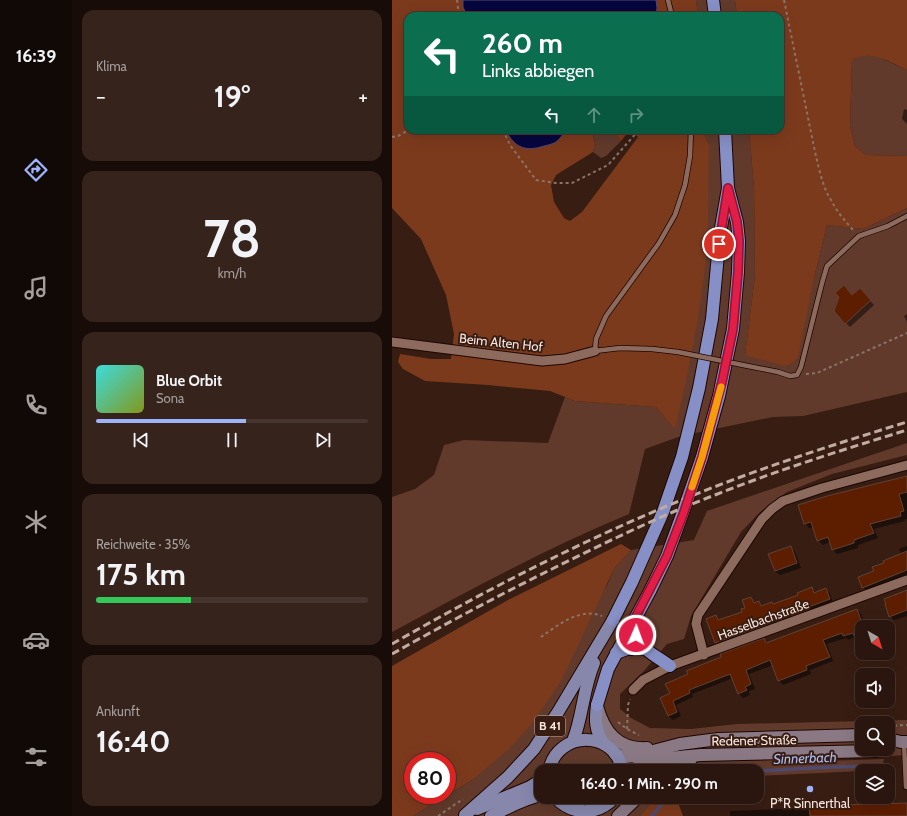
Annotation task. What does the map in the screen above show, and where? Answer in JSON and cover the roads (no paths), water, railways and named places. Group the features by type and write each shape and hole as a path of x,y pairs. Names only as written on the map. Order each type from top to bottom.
{"highway":[{"path":"713,0 714,12"},
{"name":"B 41","path":"597,705 606,676 616,653 667,556 684,512 702,457 719,396 733,329 739,241 737,222 728,188 725,134"},
{"name":"B 41","path":"613,620 632,582 663,512 682,457 707,350 716,287 720,233 728,188"},
{"path":"633,622 639,643 644,649 670,666"},
{"path":"616,653 627,649 644,649"}],"main road":[{"name":"B 41","path":"573,741 590,674 613,620"},
{"name":"B 41","path":"464,815 508,777 534,749 555,718 613,620"},
{"name":"B 41","path":"597,705 595,717 596,730 604,744 615,754 620,764"},
{"path":"597,705 602,723 618,741 624,745 640,748 680,744"},
{"name":"Redener Straße","path":"615,754 625,757 634,756 680,744 718,739 855,735"},
{"name":"B 41","path":"550,764 563,746 573,741 589,739 604,744"},
{"name":"Redener Straße","path":"643,764 676,757 701,755 855,751"},
{"path":"680,764 701,755"},
{"name":"B 41","path":"464,815 534,784"},
{"path":"491,816 534,797"},
{"path":"561,804 573,811 584,813 596,811 608,804"},
{"path":"618,816 631,804"}],"street":[{"name":"Beim Alten Hof","path":"392,342 542,361 565,359 595,351"},
{"path":"704,655 696,624 698,615 762,519 772,509 783,501 822,488 907,465"},
{"name":"Hasselbachstraße","path":"633,690 643,680 670,666 704,655 907,580"}],"lane":[{"path":"668,0 671,12"},
{"path":"595,351 596,339 606,316 659,243 675,215 685,185 690,156 690,134"},
{"name":"Beim Alten Hof","path":"595,351 620,348 652,349 678,352 778,372 790,376 797,375 801,367 827,266 859,236 888,226 907,216"},
{"path":"904,742 906,787"}],"waterway":[{"name":"Sinnerbach","path":"764,771 855,766"},
{"name":"Sinnerbach","path":"652,816 662,804"}],"railway":[{"path":"392,644 499,585 609,531 646,515 711,488 767,468 907,422"},
{"path":"392,654 475,608 617,537 676,511 786,469 907,430"}],"place":[{"name":"P*R Sinnerthal","path":"810,789"}]}
